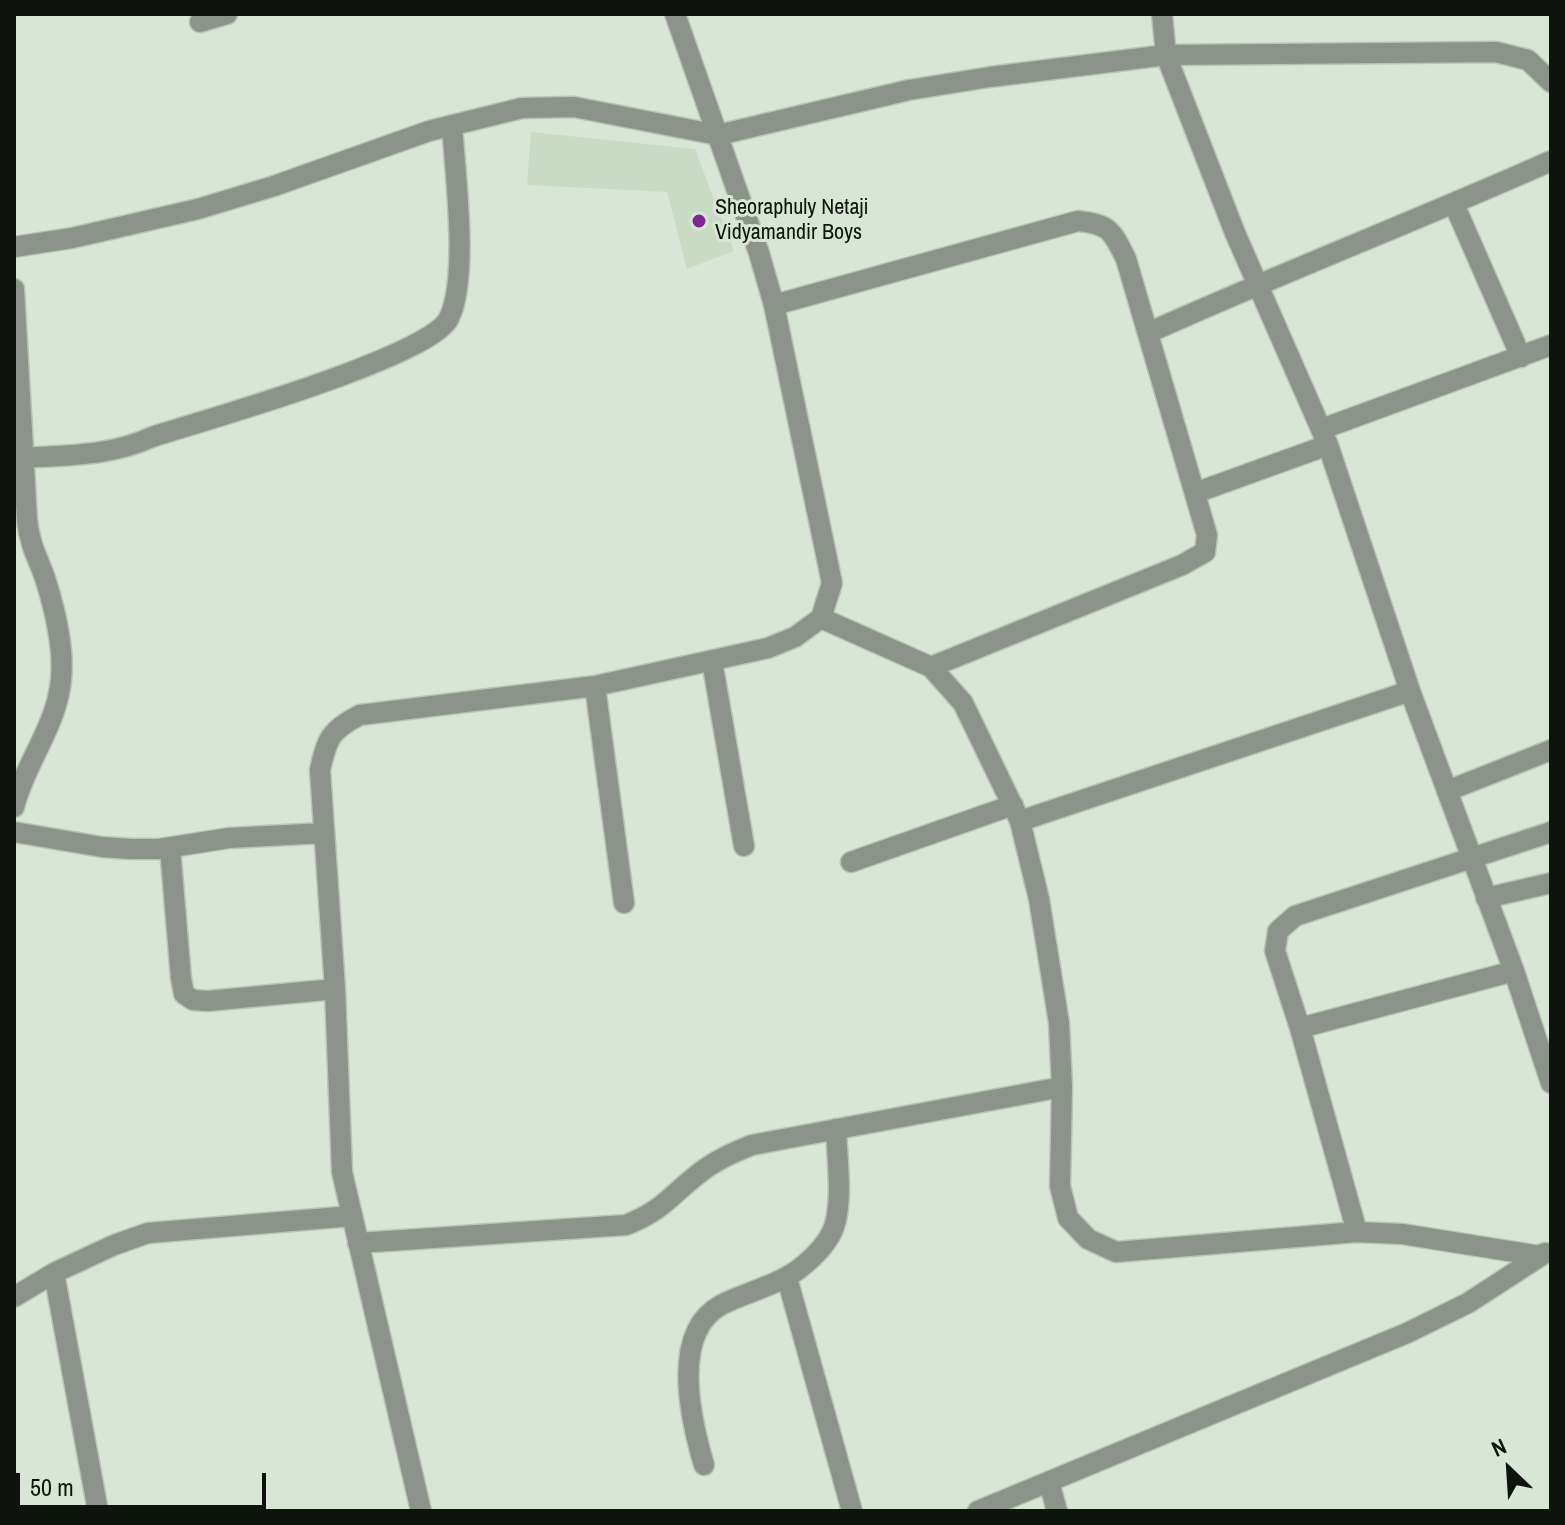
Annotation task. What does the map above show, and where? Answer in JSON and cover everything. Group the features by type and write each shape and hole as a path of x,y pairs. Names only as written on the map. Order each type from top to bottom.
{"street":[{"path":"200,22 227,14"},
{"path":"421,1511 342,1172 335,989 320,770 326,744 338,726 360,715 595,686 768,648 795,637 821,618 832,583 774,305 759,253 675,14"},
{"path":"1162,14 1166,55 1235,233 1325,437 1410,691 1514,971 1551,1083"},
{"path":"14,247 72,238 198,209 452,125 522,108 574,107 718,135 909,90 1166,55 1496,52 1528,60 1551,82"},
{"path":"23,458 106,453 131,446 349,375 430,337 448,321 455,299 459,259 452,125"},
{"path":"1148,333 1258,283 1454,204 1551,161"},
{"path":"1454,204 1521,357"},
{"path":"774,305 1078,221 1101,223 1114,237 1126,259 1207,535 1205,552 1182,565 931,667"},
{"path":"14,289 30,544 44,577 57,626 61,674 53,715 33,755 14,807"},
{"path":"1195,493 1551,345"},
{"path":"821,618 931,667 963,703 1017,813 1039,899 1059,1023 1062,1087 1060,1186 1068,1218 1088,1239 1116,1252 1357,1232 1402,1234 1546,1252"},
{"path":"712,661 744,846"},
{"path":"595,686 624,903"},
{"path":"851,862 1410,691"},
{"path":"1447,791 1551,750"},
{"path":"14,832 102,847 170,848 229,838 324,833"},
{"path":"1357,1232 1300,1028 1275,951 1278,931 1295,916 1551,832"},
{"path":"170,848 184,994 193,1000 208,1001 335,989"},
{"path":"1486,898 1551,883"},
{"path":"1300,1028 1514,971"},
{"path":"358,1243 626,1225 650,1216 696,1175 721,1158 752,1145 1062,1087"},
{"path":"704,1465 692,1425 689,1385 691,1351 702,1322 718,1307 787,1278 809,1261 827,1241 835,1225 837,1202 836,1129"},
{"path":"14,1297 54,1273 148,1233 352,1216"},
{"path":"978,1511 1407,1333 1468,1303 1546,1252"},
{"path":"54,1273 98,1511"},
{"path":"787,1278 852,1511"},
{"path":"1049,1482 1057,1511"}],"shaded area":[{"name":"Sheoraphuly Netaji Vidyamandir Boys","path":"531,132 695,149 734,251 687,269 667,192 527,185"}],"place":[{"name":"Sheoraphuly Netaji Vidyamandir Boys","path":"699,221"}]}
